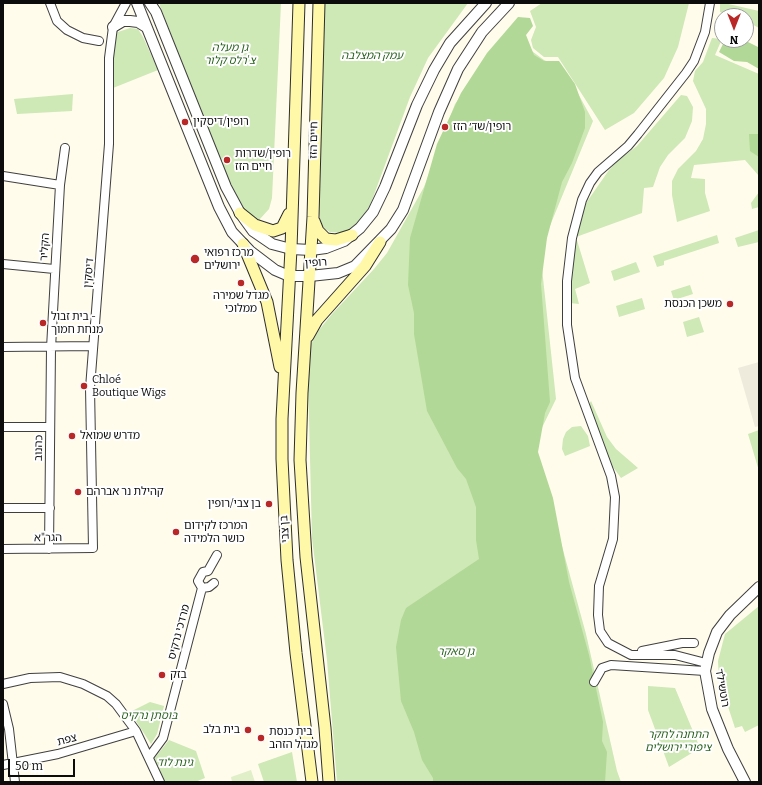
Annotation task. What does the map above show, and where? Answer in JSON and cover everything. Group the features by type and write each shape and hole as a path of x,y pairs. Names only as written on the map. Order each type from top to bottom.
{"main road":[{"name":"חיים הזז","path":"289,276 299,3"},
{"name":"חיים הזז","path":"310,276 319,3"},
{"path":"240,214 261,228 278,231 285,224 292,200"},
{"path":"313,217 318,231 326,239 336,240 352,235"},
{"path":"306,342 317,320 364,266 380,242"},
{"path":"243,244 267,302 284,392"},
{"name":"בן צבי","path":"289,276 282,425 284,524 296,653 312,782"},
{"name":"בן צבי","path":"310,276 302,393 300,460 306,557 325,728 329,782"}],"street":[{"path":"50,3 57,22 67,30 83,38 99,41"},
{"name":"דיסקין","path":"93,548 90,388 109,144 109,58 113,27 126,3"},
{"name":"רופין","path":"137,3 225,221 243,244 267,265 280,273 289,276 310,276 338,273 351,268 362,260 380,242 403,210 439,112 458,69 482,32 509,3"},
{"name":"רופין","path":"153,6 226,187 240,214 253,231 264,240 276,246 291,249 311,250 336,245 352,235 366,221 379,200 417,105 440,58 450,43 486,3"},
{"path":"706,667 675,655 636,656 608,643 600,631 598,615 599,586 613,538 615,498 613,481 575,378 568,341 567,281 572,238 582,200 598,172 628,146 694,61 706,32 710,3"},
{"path":"113,27 123,21 138,22 146,27"},
{"name":"הקליר","path":"51,348 54,269 60,185 65,148"},
{"path":"3,176 60,185"},
{"path":"3,264 54,269"},
{"path":"3,347 51,348 93,346"},
{"name":"כהנוב","path":"49,549 51,348"},
{"path":"3,426 50,427"},
{"path":"3,508 50,508"},
{"name":"הגר\"א","path":"3,549 93,548"},
{"name":"מרדכי נרקיס","path":"149,757 162,738 202,588 198,581 199,577 202,572 208,571 218,555"},
{"path":"202,588 209,587 214,583"},
{"name":"רוטשילד","path":"746,782 728,749 715,716 706,667 712,642 717,632 730,615 759,587"},
{"path":"624,651 644,651 682,643 694,643"},
{"path":"594,682 602,668 611,666 706,667"},
{"path":"3,684 42,677 60,677 83,684 107,696 116,704 136,731 160,782"},
{"path":"3,704 9,729 15,782"},
{"name":"צפת","path":"3,765 58,754 136,731"}],"green space":[{"name":"גן מעלה צ'רלס קלור","path":"159,3 281,3 272,198 269,209 259,220 247,215 230,189"},
{"name":"עמק המצלבה","path":"320,3 468,3 428,58 410,97 368,211 356,226 348,232 342,233 330,232 325,229 321,223 319,213 318,107"},
{"path":"542,3 689,3 678,47 664,78 634,113 605,130 558,57 544,57 533,48 531,40 536,27 530,11"},
{"path":"724,3 746,8 720,8 720,4"},
{"path":"754,10 759,11 759,28 754,25"},
{"name":"גן סאקר","path":"518,17 530,18 533,26 526,35 534,55 544,61 559,61 575,84 585,112 585,128 572,163 562,182 547,238 541,284 550,402 545,413 538,452 553,498 569,582 589,655 603,722 602,741 607,752 605,782 433,782 433,778 422,760 414,732 401,701 396,647 401,620 406,608 479,559 476,540 476,507 466,479 457,468 427,411 414,334 414,313 408,285 410,238 437,144 461,93 487,53"},
{"path":"130,28 138,29 158,70 113,88 112,51 115,33"},
{"path":"712,38 714,38 714,48 718,48 715,55 759,74 759,176 745,160 694,165 691,178 705,179 705,193 710,211 677,222 672,195 672,181 678,169 696,151 703,139 706,124 706,109 693,81 695,71 703,62"},
{"path":"754,45 758,47 759,69 747,62 734,61 719,52 721,48 754,48"},
{"name":"גן סאקר","path":"529,49 544,60 557,66 575,88 593,121 540,250 556,399 534,444 586,634 617,771 621,782 337,782 327,660 312,538 308,377 311,344 319,330 332,314 387,253 424,187 455,104 487,59"},
{"path":"73,94 72,111 17,114 14,99"},
{"path":"681,95 687,96 693,107 692,121 685,138 668,155 660,167 653,187 644,188 642,213 576,237 590,283 575,289 579,304 570,303 570,265 573,233 584,206 609,170 617,161 637,146"},
{"path":"749,134 759,134 759,157 750,151"},
{"path":"759,192 759,207 752,209 751,203"},
{"path":"759,230 759,242 738,247 735,238"},
{"path":"717,235 719,243 664,261 664,265 657,267 653,256"},
{"path":"636,262 640,272 614,281 611,271"},
{"path":"690,285 693,294 674,300 671,291"},
{"path":"642,298 645,309 619,317 616,306"},
{"path":"699,317 704,332 687,337 683,322"},
{"path":"591,401 607,437 616,449 638,468 621,478 607,459 587,408"},
{"path":"581,426 588,436 590,446 565,456 562,449 563,439 566,432 572,427"},
{"path":"759,430 759,471 748,434"},
{"path":"759,606 759,725 745,732 742,726 735,728 719,679 718,661 725,634"},
{"name":"התחנה לחקר ציפורי ירושלים","path":"648,686 675,688 700,748 669,767 648,710"},
{"name":"בוסתן נרקיס","path":"150,702 164,706 157,734 151,744 130,712"},
{"name":"גינת לוד","path":"169,740 196,751 205,778 195,782 162,782 153,760"},
{"path":"292,752 297,782 264,782 258,764"},
{"path":"251,770 255,782 232,782 231,777"}],"shaded area":[{"path":"759,362 759,426 755,427 738,368"}],"place":[{"name":"רופין/דיסקין","path":"185,122"},
{"name":"רופין/שד׳ הזז","path":"445,127"},
{"name":"רופין/שדרות חיים הזז","path":"227,160"},
{"name":"מרכז רפואי ירושלים","path":"195,259"},
{"name":"מגדל שמירה ממלוכי","path":"241,283"},
{"name":"משכן הכנסת","path":"730,304"},
{"name":"בית זבול - מנחת חמוך","path":"43,323"},
{"name":"Chloé Boutique Wigs","path":"84,386"},
{"name":"מדרש שמואל","path":"72,436"},
{"name":"קהילת נר אברהם","path":"78,492"},
{"name":"בן צבי/רופין","path":"269,504"},
{"name":"המרכז לקידום כושר הלמידה","path":"176,532"},
{"name":"בזק","path":"162,675"},
{"name":"בית בלב","path":"248,730"},
{"name":"בית כנסת מגדל הזהב","path":"261,738"}]}
